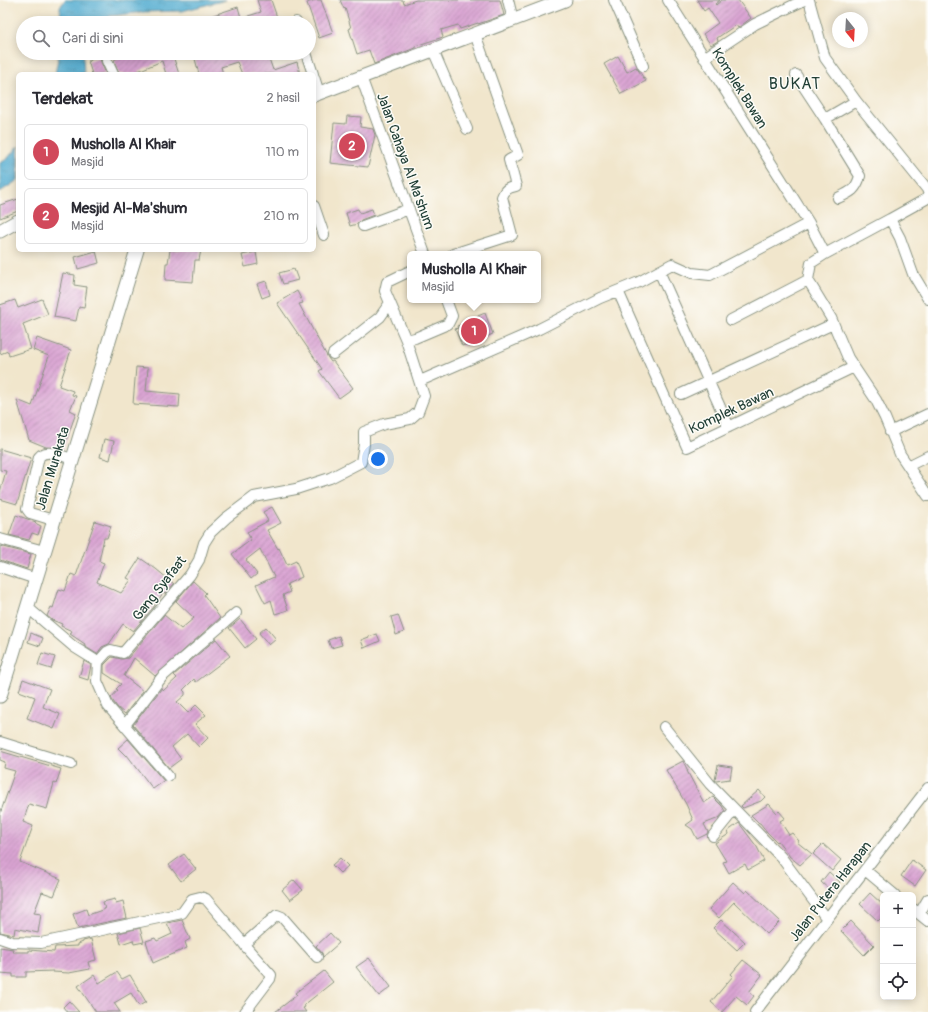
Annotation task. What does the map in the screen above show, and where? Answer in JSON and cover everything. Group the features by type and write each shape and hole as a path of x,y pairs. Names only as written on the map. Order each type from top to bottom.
{"main road":[{"path":"317,94 565,0"},
{"path":"0,231 16,222"},
{"name":"Jalan Murakata","path":"0,695 135,252"}],"street":[{"path":"508,0 513,20"},
{"path":"614,0 643,66"},
{"name":"Komplek Bawan","path":"668,0 809,223 825,254"},
{"path":"704,58 755,24 804,0"},
{"path":"809,0 825,58 856,101 928,192"},
{"path":"461,251 512,234 502,197 507,188 516,186 509,160 518,155 474,34"},
{"path":"433,50 467,129"},
{"path":"308,60 312,72"},
{"path":"107,61 112,72"},
{"path":"796,75 860,176 857,185 852,191 838,198"},
{"name":"Jalan Cahaya Al Ma'shum","path":"362,77 423,251"},
{"path":"825,119 856,101"},
{"path":"928,196 926,199 811,263 808,280 831,318 848,358 876,400 900,454 928,496"},
{"path":"363,226 409,210"},
{"path":"316,212 324,235"},
{"path":"890,219 900,238 914,274 928,299"},
{"path":"407,272 388,282 384,291 406,340 420,381 539,329 600,298 639,282 672,264 692,273 710,275 809,223"},
{"path":"659,271 729,427"},
{"path":"731,320 808,280"},
{"name":"Komplek Bawan","path":"618,291 687,447 854,367"},
{"path":"333,354 380,317 390,303"},
{"path":"406,340 415,338 448,324 452,316 447,303"},
{"path":"681,394 833,324"},
{"name":"Gang Syafaat","path":"98,662 111,650 124,653 141,634 190,575 199,560 204,543 211,532 226,518 254,496 296,489 330,478 360,462 364,444 364,432 384,424 410,419 418,412 424,396 420,381"},
{"path":"890,432 928,414"},
{"path":"53,520 30,513 27,510 39,457 42,453 47,452 72,459"},
{"path":"908,466 928,456"},
{"path":"0,539 44,551"},
{"path":"0,567 36,578"},
{"path":"27,607 74,647 98,662 97,681 108,706 168,776"},
{"path":"124,725 162,677 236,613"},
{"path":"664,727 710,784 781,857 827,919"},
{"path":"0,742 71,764"},
{"name":"Jalan Putera Harapan","path":"755,1012 928,788"},
{"path":"712,836 734,810"},
{"path":"865,870 891,892"},
{"path":"0,938 12,942 42,943 182,913 192,899 200,897 206,900 271,974 270,979 245,1012"},
{"path":"928,899 916,911 928,921"},
{"path":"244,944 277,915 280,915 317,957"}],"water":[{"path":"65,0 226,0 182,11 144,12 110,16 61,16 60,7"},
{"path":"58,60 83,60 84,72 55,72"},
{"path":"16,148 16,181 0,192 0,163 7,159"}],"building":[{"path":"257,0 271,0 277,16 248,16 261,12"},
{"path":"315,0 321,0 333,33 319,38 316,29 316,16 311,16 307,3"},
{"path":"340,0 403,0 404,4 416,0 500,0 504,15 460,29 458,25 441,30 443,37 415,46 415,48 374,64 369,50 357,54 349,29 351,28 345,8 344,9"},
{"path":"697,0 720,0 715,4 716,5 722,0 738,0 751,18 738,28 736,25 717,38 718,41 711,45 703,34 718,23 708,8 704,11"},
{"path":"238,7 241,16 210,16"},
{"path":"618,56 627,72 636,67 646,81 621,94 604,64"},
{"path":"100,60 105,72 91,72 88,61"},
{"path":"114,60 174,60 178,72 165,72 162,61 138,71 139,72 118,72"},
{"path":"195,60 269,60 273,70 297,62 300,72 241,72 237,62 221,67 222,72 198,72"},
{"path":"347,116 361,117 360,127 373,129 375,135 368,167 330,163 334,123 346,124"},
{"path":"16,200 16,212 0,218 0,205"},
{"path":"358,209 360,213 372,209 374,215 350,226 346,213"},
{"path":"96,252 99,263 78,269 75,257"},
{"path":"170,252 201,252 199,260 195,260 193,282 165,280 166,263 168,263"},
{"path":"256,252 258,264 245,267 242,255"},
{"path":"294,269 298,280 283,284 279,273"},
{"path":"63,273 75,275 74,285 87,287 84,308 79,307 76,321 54,317"},
{"path":"266,281 270,295 262,298 257,284"},
{"path":"297,291 303,303 299,304 328,358 331,362 333,361 353,388 339,398 319,371 322,369 277,303"},
{"path":"42,299 48,314 23,324 31,349 9,356 8,351 0,354 0,305 15,300 18,308"},
{"path":"485,313 493,334 462,346 455,329 458,328 457,326 473,320 473,318"},
{"path":"37,338 71,350 59,386 73,391 72,395 76,396 70,410 76,413 63,449 46,447 29,440 17,400 32,406 49,356 33,350"},
{"path":"136,367 148,368 146,391 180,394 179,407 133,404"},
{"path":"104,439 114,441 110,460 100,457"},
{"path":"0,449 31,458 17,504 0,499 0,492 6,471 0,470"},
{"path":"272,507 281,523 267,530 278,549 279,548 287,565 296,561 302,577 287,584 290,592 283,595 288,610 275,614 271,600 265,603 256,585 274,577 260,549 246,560 257,574 251,579 232,554 251,540 247,532 268,521 263,512"},
{"path":"16,515 36,522 35,523 41,526 38,535 32,533 29,540 9,535"},
{"path":"95,521 111,526 107,538 104,538 99,561 104,563 97,582 121,593 131,580 127,578 140,558 174,584 165,594 163,593 153,608 133,631 123,624 109,644 102,647 97,654 84,646 85,644 70,634 72,631 61,626 62,624 47,616 51,607 53,608 59,589 65,591 71,574 76,576"},
{"path":"0,546 31,554 27,569 0,560"},
{"path":"193,581 206,593 204,595 220,618 155,676 134,658 124,676 143,691 125,714 117,707 111,698 121,684 104,673 104,665 112,657 122,659 128,658 164,615 181,629 194,618 176,601"},
{"path":"398,615 404,632 396,635 391,617"},
{"path":"240,619 256,639 245,648 229,628"},
{"path":"266,627 276,639 269,645 259,633"},
{"path":"31,633 43,638 40,646 28,642"},
{"path":"377,634 380,641 364,648 361,640"},
{"path":"339,636 342,645 331,648 328,640"},
{"path":"216,639 230,656 196,682 194,679 183,690 185,695 177,702 188,713 196,705 206,715 195,724 208,738 199,747 187,734 172,747 181,759 169,768 133,725 162,688 164,690 177,678 174,675"},
{"path":"42,653 55,657 51,669 38,665"},
{"path":"84,661 91,665 88,680 79,677"},
{"path":"23,679 50,689 43,707 60,714 54,729 27,718 35,697 19,691"},
{"path":"128,739 164,781 153,789 127,755 126,756 118,748"},
{"path":"0,751 61,769 56,784 54,783 47,809 29,804 23,822 33,826 20,862 61,879 54,896 42,892 34,913 41,914 38,933 15,928 14,935 0,932 0,814 15,771 4,768 5,762 0,760"},
{"path":"683,761 704,803 713,797 725,811 719,818 704,824 708,832 697,839 692,829 686,825 693,820 686,804 666,770"},
{"path":"718,765 732,767 730,779 715,780"},
{"path":"759,790 765,797 761,801 743,808 741,806"},
{"path":"769,804 777,813 779,811 785,818 780,821 789,835 792,833 799,841 797,842 812,854 800,865 789,856 778,841 777,842 751,815"},
{"path":"739,823 757,847 764,861 748,870 745,864 729,873 723,862 726,861 715,843 729,834 728,831"},
{"path":"823,844 841,860 832,871 813,854"},
{"path":"184,854 196,869 181,881 169,865"},
{"path":"340,858 348,866 340,873 332,865"},
{"path":"912,860 926,870 915,886 901,876"},
{"path":"829,872 840,882 832,892 821,882"},
{"path":"294,880 303,890 290,900 282,890"},
{"path":"733,882 745,893 747,890 780,921 767,934 734,902 719,918 709,909"},
{"path":"870,893 880,902 880,919 878,921 860,904"},
{"path":"115,899 116,903 123,901 127,918 78,928 73,914 86,909 88,915 105,909 103,902"},
{"path":"182,920 190,939 185,942 187,948 153,963 146,941 155,938 157,941 172,934 167,923"},
{"path":"721,920 745,942 737,950 713,928"},
{"path":"851,921 874,945 864,955 841,931"},
{"path":"140,928 144,942 134,944 133,940 121,944 118,933"},
{"path":"330,933 339,943 323,957 322,953 316,946"},
{"path":"91,939 96,960 88,962 90,969 69,973 53,971 26,972 26,977 13,977 13,974 0,973 0,947 13,949 12,952 29,952 29,950 54,952 55,947 78,946 78,944 83,941"},
{"path":"369,958 391,987 379,996 356,967"},
{"path":"743,960 762,975 749,992 754,996 747,1005 736,996 722,1012 711,1002 733,976 731,974"},
{"path":"324,971 333,982 304,1005 305,1007 303,1008 306,1012 275,1012 297,995 295,993"},
{"path":"117,972 122,979 130,975 146,1002 139,1006 131,993 114,1003 120,1012 96,1012 78,986 94,975 99,983"},
{"path":"69,1001 79,1012 67,1012 63,1007"}],"place":[{"name":"Mesjid Al-Ma'shum","path":"352,146"},
{"name":"Musholla Al Khair","path":"474,331"}],"district":[{"name":"BUKAT","path":"795,83"}]}
